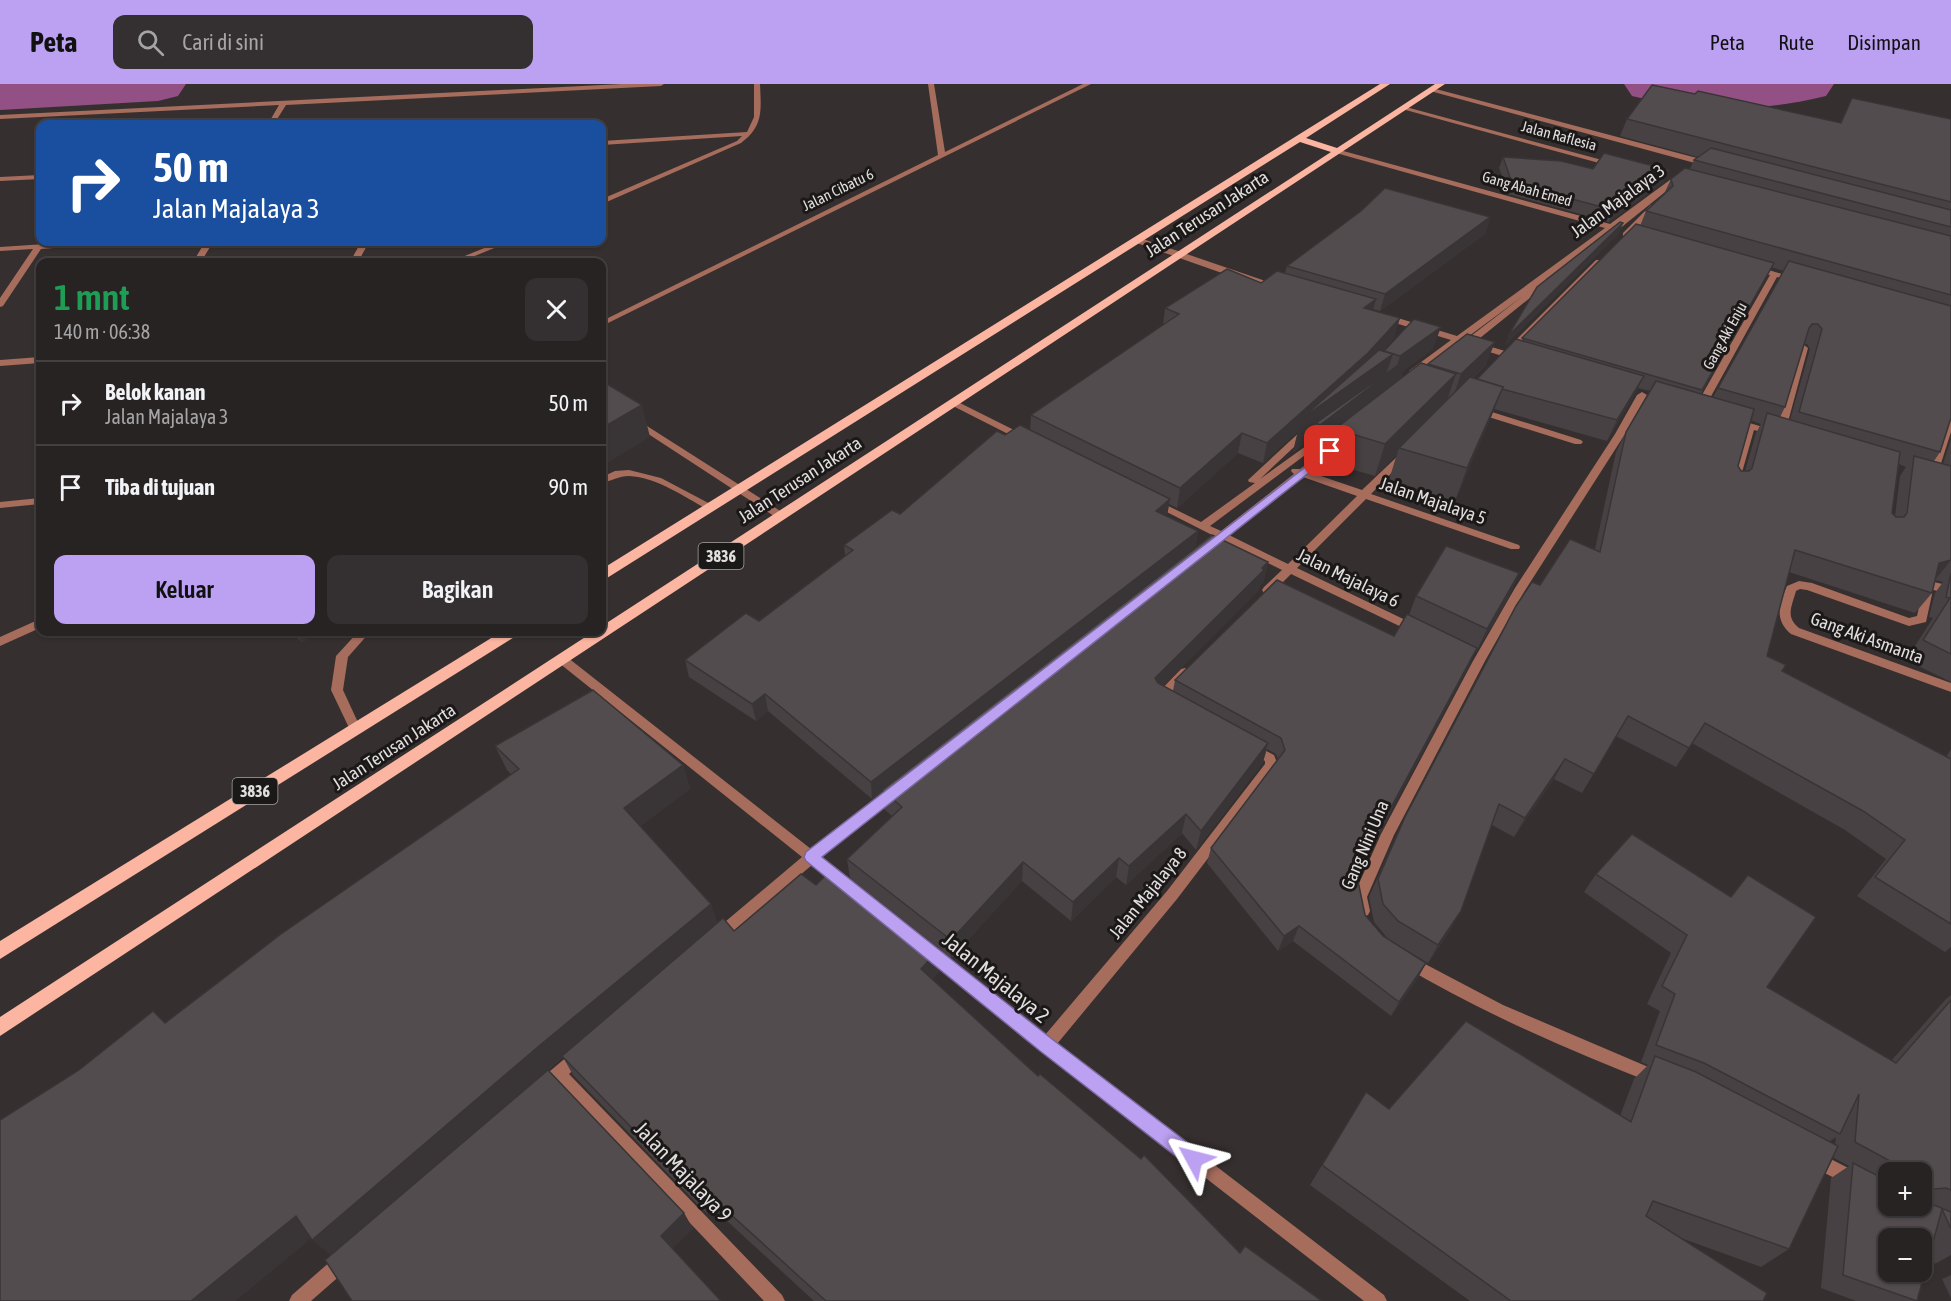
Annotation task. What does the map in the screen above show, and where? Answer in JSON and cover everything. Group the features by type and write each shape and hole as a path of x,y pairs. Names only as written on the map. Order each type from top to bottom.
{"main road":[{"name":"Jalan Terusan Jakarta","path":"606,573 1386,84"},
{"name":"Jalan Terusan Jakarta","path":"606,632 1436,87"},
{"path":"1299,139 1339,151"},
{"name":"Jalan Terusan Jakarta","path":"0,951 505,636"},
{"name":"Jalan Terusan Jakarta","path":"0,1027 599,636"}],"street":[{"path":"0,117 660,84"},
{"path":"606,200 739,142 751,134 758,119 757,84"},
{"path":"931,84 942,155"},
{"name":"Jalan Cibatu 6","path":"606,322 1088,84"},
{"name":"Jalan Raflesia","path":"1436,87 1723,167"},
{"path":"273,120 283,104"},
{"name":"Jalan Raflesia","path":"1404,108 1620,166"},
{"path":"606,143 751,134"},
{"name":"Gang Abah Emed","path":"1339,151 1644,236"},
{"path":"1616,245 1700,161"},
{"name":"Jalan Majalaya 3","path":"1402,379 1700,161"},
{"name":"Jalan Majalaya 3","path":"1419,381 1700,161"},
{"path":"0,179 36,177"},
{"path":"1666,178 1689,184"},
{"path":"1137,240 1178,256 1290,290"},
{"path":"0,249 39,246"},
{"path":"0,304 39,246"},
{"path":"464,258 495,246"},
{"path":"1497,363 1607,254"},
{"path":"1742,265 1809,284"},
{"name":"Gang Aki Enju","path":"1698,411 1775,274"},
{"path":"1380,316 1410,329 1528,360"},
{"path":"1779,434 1804,348"},
{"path":"0,363 36,360"},
{"name":"Gang Nini Una","path":"1365,925 1360,897 1473,658 1620,434 1648,397 1630,392"},
{"path":"954,403 1034,443"},
{"path":"1467,407 1578,442"},
{"path":"1687,408 1708,414"},
{"path":"1719,417 1791,438"},
{"path":"1931,479 1951,417"},
{"path":"630,418 781,516"},
{"path":"1201,527 1312,425"},
{"path":"1733,487 1750,426"},
{"path":"1201,527 1335,429"},
{"path":"1195,557 1354,432"},
{"path":"1261,597 1413,446"},
{"name":"Jalan Majalaya 5","path":"1272,463 1515,548"},
{"path":"606,477 627,473 647,476 711,507"},
{"path":"0,505 36,501"},
{"name":"Jalan Majalaya 6","path":"1149,501 1425,635"},
{"name":"Gang Aki Asmanta","path":"1951,590 1934,586 1929,588 1922,619 1909,622 1798,585 1791,589 1784,619 1786,625 1795,631 1951,687"},
{"path":"0,642 36,624"},
{"path":"355,729 337,690 342,656 360,636"},
{"path":"563,660 856,893"},
{"path":"1170,703 1160,698 1193,664"},
{"name":"Jalan Majalaya 8","path":"1046,1045 1172,895 1272,761 1240,742"},
{"path":"703,950 811,857 905,783"},
{"name":"Jalan Majalaya 2","path":"920,944 1046,1045 1378,1301"},
{"path":"1392,952 1453,989 1492,1008 1564,1041 1669,1083"},
{"path":"531,1097 594,1042"},
{"name":"Jalan Majalaya 9","path":"558,1073 776,1301"},
{"path":"1805,1154 1868,1187"},
{"path":"298,1301 361,1246"}],"building":[{"path":"1652,85 1695,94 1698,91 1841,123 1852,98 1951,119 1951,202 1627,119"},
{"path":"1711,148 1951,210 1951,227 1694,160"},
{"path":"1604,153 1669,170 1613,210 1512,183 1503,157 1561,161 1593,169"},
{"path":"1685,168 1951,236 1951,295 1646,211 1673,186 1671,179"},
{"path":"1385,188 1490,217 1385,294 1287,266 1361,211"},
{"path":"1620,222 1623,223 1508,336 1537,287"},
{"path":"1636,224 1774,263 1702,390 1522,338"},
{"path":"1789,261 1951,306 1951,418 1940,452 1799,412 1822,329 1818,324 1812,324 1809,328 1785,407 1718,388"},
{"path":"1227,269 1261,283 1277,271 1376,299 1364,308 1400,318 1368,353 1267,443 1242,433 1180,488 1031,415 1179,314 1165,308"},
{"path":"1414,319 1441,327 1400,356 1384,351"},
{"path":"1467,334 1495,342 1461,374 1428,364"},
{"path":"1516,339 1644,376 1617,420 1502,389 1503,387 1477,379"},
{"path":"1379,350 1393,354 1301,419"},
{"path":"1407,359 1320,425 1316,423"},
{"path":"1421,363 1456,374 1385,444 1335,429"},
{"path":"1470,377 1503,387 1467,468 1399,448"},
{"path":"1656,381 1754,409 1738,466 1741,471 1749,471 1752,468 1767,413 1900,452 1892,513 1896,517 1904,517 1907,513 1914,456 1951,466 1951,560 1939,563 1932,593 1795,550 1767,656 1786,665 1782,671 1951,759 1951,924 1875,877 1905,840 1863,811 1705,723 1689,748 1628,716 1594,774 1565,759 1525,818 1499,804 1461,911 1438,945 1398,921 1383,904 1378,879 1405,817 1516,606 1532,582 1540,585 1570,539 1600,552 1626,432"},
{"path":"606,383 642,405 606,426"},
{"path":"1020,425 1170,499 1156,511 1198,531 871,782 765,694 752,704 685,660 746,613 759,621 853,550 844,545 892,510 900,514 997,431 1005,435"},
{"path":"1212,535 1268,562 1262,568 1264,570 1155,678 1158,683 1268,743 1201,831 1186,814 1129,866 1119,858 1073,902 1023,862 951,940 847,859 902,807 882,790"},
{"path":"1446,546 1519,573 1487,629 1416,596"},
{"path":"1951,573 1951,654 1923,640 1950,598 1946,597"},
{"path":"1277,580 1394,636 1407,614 1477,648 1388,813 1358,881 1365,915 1383,936 1426,963 1399,1002 1299,926 1284,936 1211,848 1285,750 1281,738 1175,680"},
{"path":"593,690 683,765 624,808 711,904 539,1046 312,1240 296,1216 191,1301 0,1301 0,1120 79,1070 153,1011 165,1023 281,934 519,769 495,746"},
{"path":"1632,834 1731,897 1748,875 1816,917 1767,987 1896,1063 1951,1000 1951,1190 1932,1189 1932,1162 1892,1162 1855,1142 1859,1094 1840,1134 1704,1063 1656,1045 1675,994 1662,986 1687,935 1596,874"},
{"path":"834,867 938,950 921,969 1038,1076 1040,1074 1141,1159 1144,1155 1240,1253 1245,1246 1322,1301 826,1301 705,1191 699,1197 562,1056 723,918 734,931 801,874 816,885"},
{"path":"1466,1021 1631,1122 1655,1056 1696,1072 1838,1146 1789,1249 1653,1201 1646,1216 1767,1293 1763,1301 1511,1301 1322,1165 1366,1092 1389,1109"},
{"path":"548,1070 684,1213 661,1236 721,1301 352,1301 325,1260"},
{"path":"1853,1163 1878,1176 1878,1216 1932,1216 1932,1204 1951,1212 1951,1229 1942,1209 1932,1246 1932,1228 1878,1228 1878,1282 1922,1282 1917,1301 1843,1275"}],"waterway":[{"path":"0,93 158,84"},
{"path":"1652,84 1709,92 1748,91 1806,84"}],"route":[{"path":"1194,1159 1046,1045 811,857 1330,451"}]}
